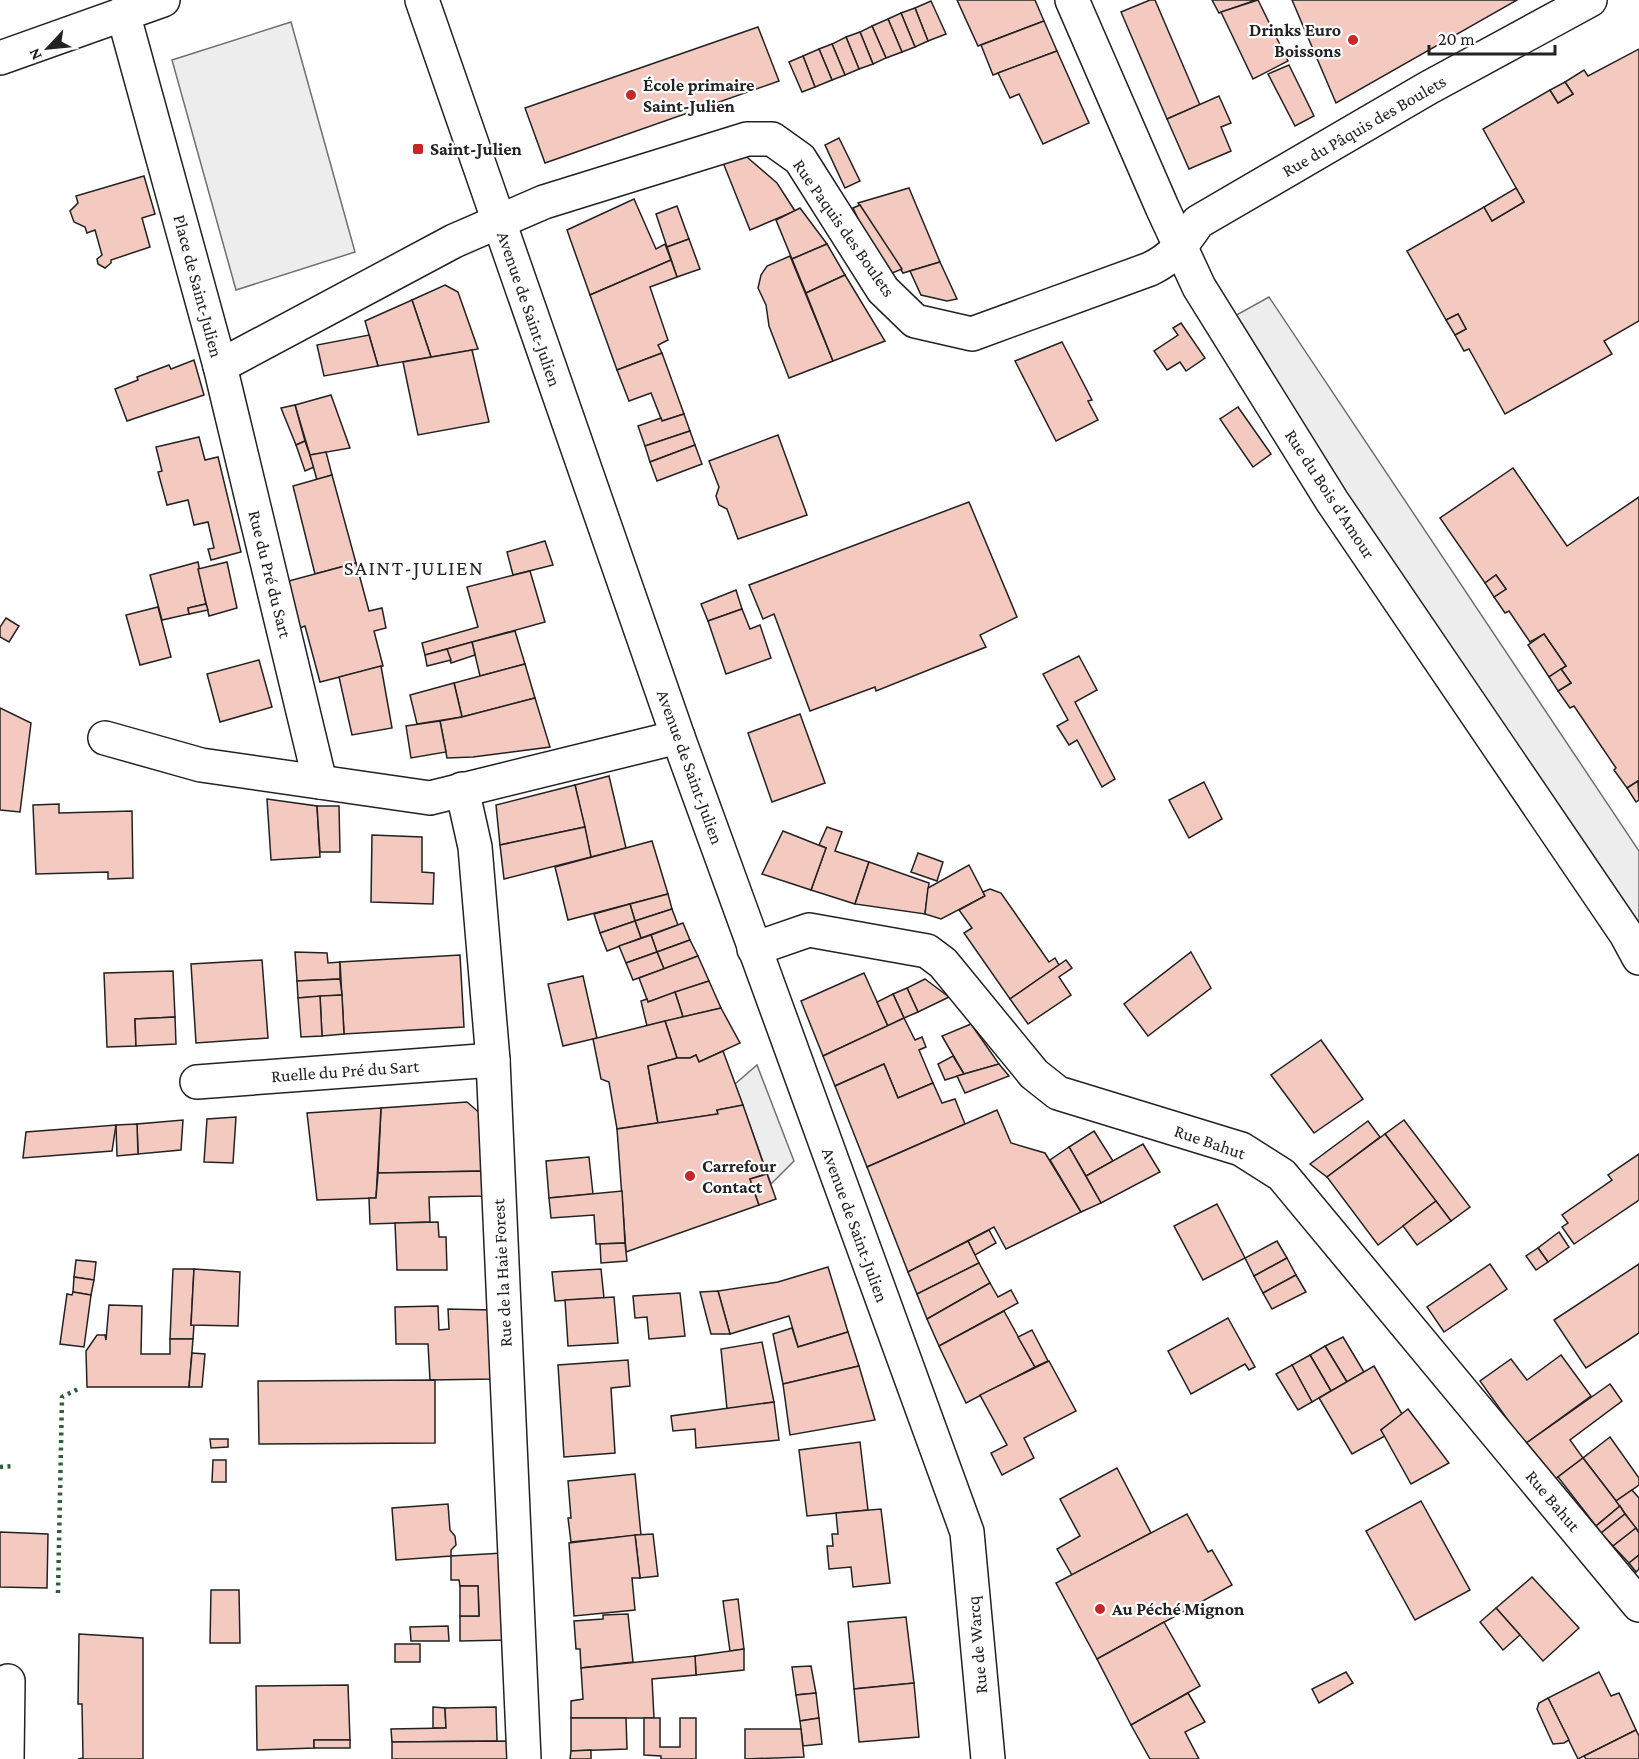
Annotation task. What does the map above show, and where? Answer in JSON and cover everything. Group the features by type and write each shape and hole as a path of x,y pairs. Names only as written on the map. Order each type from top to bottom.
{"street":[{"path":"0,58 163,0"},
{"name":"Avenue de Saint-Julien","path":"422,0 678,736 967,1532"},
{"name":"Rue du Bois d'Amour","path":"1072,0 1199,287 1332,501 1619,924 1639,958"},
{"name":"Rue du Pâquis des Boulets","path":"1181,248 1198,222 1428,88 1590,0"},
{"name":"Place de Saint-Julien","path":"123,13 220,366 454,241 499,223"},
{"name":"Rue Paquis des Boulets","path":"499,223 544,202 735,142 747,139 772,139 800,159 883,290 915,321 972,334 1150,269 1164,263 1181,248"},
{"name":"Rue du Pré du Sart","path":"220,366 320,782"},
{"path":"105,738 201,765 430,798 678,736"},
{"name":"Rue de la Haie Forest","path":"462,789 476,847 493,1060 524,1759"},
{"name":"Rue Bahut","path":"754,949 809,930 927,951 943,963 1034,1074 1058,1093 1241,1149 1282,1175 1639,1605"},
{"name":"Ruelle du Pré du Sart","path":"197,1082 493,1060"},
{"name":"Rue de Warcq","path":"967,1532 988,1759"},
{"path":"7,1759 8,1681"}],"shaded area":[{"path":"291,22 355,252 236,290 172,60"},
{"path":"1269,297 1639,851 1639,958 1222,323"},
{"path":"757,1065 794,1161 771,1184 735,1084"}],"building":[{"path":"957,0 1035,0 1044,21 978,46"},
{"path":"1155,0 1200,105 1167,119 1121,12"},
{"path":"1212,0 1256,0 1219,13"},
{"path":"1258,0 1288,61 1253,79 1221,12"},
{"path":"1292,0 1517,0 1336,103"},
{"path":"931,1 946,34 928,41 915,8"},
{"path":"915,8 928,41 915,47 901,13"},
{"path":"901,13 915,47 902,52 888,19"},
{"path":"888,19 902,52 886,58 872,26"},
{"path":"1044,21 1057,51 993,75 981,45"},
{"path":"872,26 886,58 873,64 860,32"},
{"path":"758,27 779,81 545,163 525,108"},
{"path":"860,32 873,64 859,69 846,37"},
{"path":"846,37 859,69 845,75 832,44"},
{"path":"832,44 845,75 832,80 819,49"},
{"path":"819,49 832,80 815,87 803,56"},
{"path":"1639,49 1639,321 1604,341 1612,354 1505,414 1469,349 1464,351 1455,335 1466,329 1458,314 1446,320 1407,251 1484,207 1492,221 1524,202 1483,129 1550,90 1558,103 1573,94 1565,82 1584,70 1588,76"},
{"path":"1057,51 1089,123 1043,144 1019,94 1010,98 998,73"},
{"path":"803,56 815,87 802,92 789,62"},
{"path":"1289,65 1314,116 1295,126 1268,74"},
{"path":"1565,82 1573,94 1558,103 1550,90"},
{"path":"1219,96 1231,123 1221,127 1231,151 1189,169 1167,119"},
{"path":"839,138 860,181 845,188 825,145"},
{"path":"741,152 777,183 795,211 750,230 722,160"},
{"path":"144,176 155,214 142,218 150,247 111,260 105,268 98,264 97,259 102,255 95,230 87,233 85,227 74,222 70,211 78,203 76,196"},
{"path":"909,188 940,262 903,273 858,203"},
{"path":"1516,188 1524,202 1492,221 1484,207"},
{"path":"634,199 656,249 665,244 671,260 590,295 567,230"},
{"path":"860,205 902,269 885,276 853,208"},
{"path":"677,206 689,239 667,247 656,214"},
{"path":"800,208 827,244 792,259 776,220"},
{"path":"689,239 700,269 677,277 667,247"},
{"path":"827,244 845,275 806,293 792,259"},
{"path":"790,256 833,361 789,378 769,326 766,305 758,288 761,275 767,266"},
{"path":"671,260 677,277 650,287 668,340 658,345 662,353 617,370 590,295"},
{"path":"940,262 957,299 947,301 921,295 910,271"},
{"path":"845,275 885,341 833,361 806,293"},
{"path":"445,285 458,292 478,349 431,357 412,300"},
{"path":"412,300 431,357 378,366 365,321"},
{"path":"1458,314 1466,329 1455,335 1446,320"},
{"path":"1181,323 1205,358 1186,371 1180,362 1167,370 1154,351 1178,335 1173,328"},
{"path":"369,335 378,366 324,376 317,345"},
{"path":"1062,342 1092,400 1088,401 1098,420 1056,441 1015,361"},
{"path":"472,350 489,422 418,435 403,362"},
{"path":"662,353 684,414 662,421 651,393 629,401 617,370"},
{"path":"194,360 204,395 127,421 115,389 138,380 137,377 169,365 171,369"},
{"path":"331,395 350,448 310,455 295,405"},
{"path":"295,405 305,441 296,445 281,408"},
{"path":"1238,407 1271,454 1253,467 1220,419"},
{"path":"684,414 690,431 645,446 638,426 661,418 662,421"},
{"path":"690,431 695,445 650,462 645,446"},
{"path":"778,435 807,515 738,539 727,509 719,505 716,496 719,487 709,461"},
{"path":"199,437 205,460 218,457 241,552 211,560 208,549 214,548 208,522 194,525 188,500 167,505 158,472 162,471 156,447"},
{"path":"305,441 314,467 305,471 296,445"},
{"path":"695,445 702,464 657,481 650,462"},
{"path":"326,452 332,475 317,480 310,455"},
{"path":"1513,468 1567,546 1639,497 1639,782 1627,788 1574,706 1570,708 1558,691 1571,683 1561,669 1566,666 1544,634 1530,642 1509,611 1505,613 1494,597 1506,589 1496,575 1485,583 1440,518"},
{"path":"332,475 356,563 315,574 293,486"},
{"path":"969,502 1017,617 980,635 986,647 876,691 875,687 810,711 774,614 763,619 749,585"},
{"path":"545,541 553,565 513,575 507,552"},
{"path":"198,562 206,604 188,608 189,614 162,620 150,575"},
{"path":"227,562 237,608 209,616 198,569"},
{"path":"356,563 369,611 382,608 386,628 374,631 383,666 320,682 305,626 297,629 285,582"},
{"path":"530,571 545,622 425,655 422,643 478,627 467,587"},
{"path":"1496,575 1506,589 1494,597 1485,583"},
{"path":"736,590 742,609 708,621 701,604"},
{"path":"206,604 208,610 189,614 188,608"},
{"path":"158,607 171,657 140,665 126,615"},
{"path":"742,609 750,629 760,625 771,658 726,674 708,621"},
{"path":"6,618 19,626 9,642 0,637 0,627"},
{"path":"515,631 525,664 480,676 472,642"},
{"path":"1544,634 1566,666 1549,677 1528,645"},
{"path":"472,642 475,655 451,663 447,649"},
{"path":"447,649 451,660 427,666 425,655"},
{"path":"1079,656 1097,690 1075,702 1115,779 1102,787 1077,740 1069,745 1057,726 1068,720 1043,674"},
{"path":"259,660 272,707 220,722 207,674"},
{"path":"525,664 535,698 462,717 454,683"},
{"path":"381,666 392,728 352,735 339,677"},
{"path":"1561,669 1571,683 1558,691 1549,677"},
{"path":"454,683 462,717 417,724 410,695"},
{"path":"535,698 550,747 447,758 440,721"},
{"path":"0,708 31,723 20,812 0,810"},
{"path":"800,714 825,783 772,802 748,733"},
{"path":"440,721 446,752 411,758 406,726"},
{"path":"609,776 626,848 591,857 575,785"},
{"path":"1638,781 1639,800 1636,802 1627,788"},
{"path":"1204,782 1222,819 1189,838 1169,800"},
{"path":"575,785 585,827 500,845 496,805"},
{"path":"267,799 317,806 320,857 271,860"},
{"path":"59,804 59,813 132,811 133,878 108,879 108,872 36,874 33,805"},
{"path":"317,806 339,806 340,852 320,852"},
{"path":"585,827 591,857 504,879 500,845"},
{"path":"827,827 842,832 835,851 869,862 855,904 811,890 826,848 819,845"},
{"path":"783,831 826,848 811,890 762,874"},
{"path":"372,835 422,837 422,872 434,873 433,904 371,902"},
{"path":"652,841 668,894 568,920 555,867"},
{"path":"918,853 943,862 937,881 911,872"},
{"path":"869,862 929,883 925,914 855,904"},
{"path":"969,865 985,896 941,919 925,914 928,888"},
{"path":"990,889 1001,893 1049,962 1055,958 1059,965 1010,999 964,933 972,928 959,910 985,896 983,892"},
{"path":"668,894 672,909 635,921 630,904"},
{"path":"630,904 635,921 600,933 594,914"},
{"path":"672,909 678,925 641,938 635,921"},
{"path":"635,921 641,938 607,951 600,933"},
{"path":"683,923 690,940 657,952 651,935"},
{"path":"651,935 657,952 626,963 619,946"},
{"path":"690,940 698,956 664,969 657,952"},
{"path":"295,952 327,953 328,963 340,962 340,979 297,981"},
{"path":"657,952 664,969 633,980 626,963"},
{"path":"1191,952 1211,988 1148,1036 1124,1004"},
{"path":"460,955 464,1027 344,1034 340,962"},
{"path":"698,956 709,981 648,1002 639,978"},
{"path":"262,960 268,1038 196,1043 191,964"},
{"path":"1066,960 1072,968 1059,977 1071,995 1028,1024 1010,999"},
{"path":"173,971 175,1017 135,1019 136,1046 107,1047 104,973"},
{"path":"864,973 888,1026 823,1056 801,1001"},
{"path":"583,976 597,1038 563,1046 548,984"},
{"path":"340,979 342,995 298,998 297,981"},
{"path":"925,979 949,997 918,1012 907,988"},
{"path":"709,981 721,1008 683,1017 675,992"},
{"path":"907,988 918,1012 904,1018 893,994"},
{"path":"675,992 683,1017 647,1026 641,1001 647,999 648,1002"},
{"path":"893,994 904,1018 888,1026 877,1002"},
{"path":"342,995 344,1034 322,1036 320,996"},
{"path":"320,996 322,1036 301,1037 298,998"},
{"path":"721,1008 740,1043 699,1062 696,1055 690,1058 677,1058 665,1021"},
{"path":"175,1017 176,1044 136,1046 135,1019"},
{"path":"904,1018 915,1040 922,1037 926,1047 919,1050 933,1083 898,1098 884,1064 835,1086 823,1056"},
{"path":"665,1021 677,1058 648,1066 658,1123 617,1129 609,1082 601,1079 593,1039"},
{"path":"971,1024 999,1064 964,1074 942,1036"},
{"path":"1321,1040 1363,1099 1314,1133 1271,1075"},
{"path":"723,1051 743,1105 717,1110 718,1114 658,1123 648,1066 696,1055 699,1062"},
{"path":"953,1056 964,1074 945,1080 938,1064"},
{"path":"884,1064 898,1098 933,1083 942,1103 955,1099 965,1124 867,1167 835,1086"},
{"path":"999,1064 1009,1076 965,1093 957,1076"},
{"path":"467,1102 482,1115 485,1171 378,1173 381,1108"},
{"name":"Carrefour Contact","path":"743,1105 767,1174 750,1179 759,1205 626,1252 617,1129 718,1114 717,1110"},
{"path":"381,1108 376,1198 317,1200 307,1113"},
{"path":"997,1110 1011,1143 1045,1153 1081,1212 1006,1249 994,1227 908,1272 867,1167"},
{"path":"236,1117 233,1163 204,1162 207,1119"},
{"path":"183,1120 181,1150 138,1154 137,1124"},
{"path":"1404,1120 1470,1207 1451,1221 1385,1134"},
{"path":"1368,1121 1380,1137 1327,1177 1310,1164"},
{"path":"137,1124 138,1154 117,1156 116,1125"},
{"path":"116,1125 112,1151 23,1158 26,1132"},
{"path":"1094,1131 1113,1161 1086,1176 1069,1147"},
{"path":"1385,1134 1436,1201 1378,1245 1327,1177"},
{"path":"1143,1144 1160,1172 1101,1203 1086,1176"},
{"path":"1069,1147 1101,1203 1081,1212 1050,1160"},
{"path":"1639,1154 1639,1200 1574,1244 1562,1227 1568,1223 1562,1215 1612,1180 1608,1175"},
{"path":"589,1157 593,1194 549,1198 546,1161"},
{"path":"485,1171 487,1196 429,1197 430,1222 370,1224 369,1198 376,1198 378,1173"},
{"path":"767,1174 776,1199 759,1205 750,1179"},
{"path":"622,1191 625,1243 596,1244 594,1215 551,1218 549,1198"},
{"path":"1436,1201 1451,1221 1417,1245 1403,1226"},
{"path":"1217,1204 1245,1258 1203,1280 1174,1226"},
{"path":"438,1222 439,1237 446,1237 447,1270 397,1270 395,1223"},
{"path":"989,1230 996,1243 975,1255 968,1241"},
{"path":"1559,1232 1569,1247 1548,1262 1538,1248"},
{"path":"968,1241 979,1263 917,1294 908,1272"},
{"path":"1277,1241 1287,1258 1254,1276 1245,1258"},
{"path":"625,1243 627,1261 601,1263 600,1244"},
{"path":"1538,1248 1548,1262 1536,1270 1526,1256"},
{"path":"1287,1258 1296,1275 1263,1293 1254,1276"},
{"path":"76,1260 96,1262 94,1280 74,1277"},
{"path":"979,1263 990,1283 927,1319 917,1294"},
{"path":"1490,1264 1507,1289 1444,1332 1427,1307"},
{"path":"1639,1264 1639,1333 1586,1368 1554,1320"},
{"path":"828,1267 848,1332 798,1347 789,1316 730,1334 718,1291 778,1282"},
{"path":"173,1269 194,1269 191,1325 194,1325 193,1339 170,1339"},
{"path":"194,1269 240,1272 238,1326 191,1325"},
{"path":"601,1269 604,1298 555,1301 552,1272"},
{"path":"1296,1275 1306,1292 1272,1309 1263,1293"},
{"path":"74,1277 94,1280 91,1295 73,1292"},
{"path":"990,1283 998,1297 1011,1290 1018,1303 939,1346 927,1319"},
{"path":"718,1291 730,1334 711,1334 700,1292"},
{"path":"73,1292 91,1295 84,1347 60,1344 67,1294 72,1295"},
{"path":"680,1293 685,1336 649,1339 647,1317 635,1318 633,1296"},
{"path":"614,1297 618,1343 568,1346 565,1300"},
{"path":"109,1305 142,1306 141,1354 170,1354 170,1339 193,1339 189,1387 87,1387 86,1351 97,1335 105,1335 106,1340"},
{"path":"438,1306 439,1330 449,1329 448,1309 492,1310 495,1379 430,1380 428,1344 396,1344 395,1307"},
{"path":"1004,1311 1035,1367 966,1403 939,1346"},
{"path":"1228,1318 1255,1367 1249,1370 1245,1364 1191,1394 1168,1351"},
{"path":"792,1328 798,1347 848,1332 859,1366 783,1384 773,1334"},
{"path":"1032,1330 1048,1361 1035,1367 1018,1337"},
{"path":"1343,1337 1364,1372 1347,1382 1325,1346"},
{"path":"762,1342 774,1402 727,1409 721,1349"},
{"path":"1325,1346 1347,1382 1331,1391 1310,1355"},
{"path":"192,1353 205,1354 202,1387 189,1387"},
{"path":"1310,1355 1331,1391 1312,1402 1292,1365"},
{"path":"1561,1355 1591,1396 1525,1444 1480,1381 1511,1359 1527,1380"},
{"path":"628,1360 630,1386 611,1388 615,1453 564,1457 558,1365"},
{"path":"1049,1361 1076,1411 1024,1438 1034,1458 1002,1475 991,1453 1007,1445 980,1395"},
{"path":"1292,1365 1312,1402 1298,1410 1276,1374"},
{"path":"859,1366 875,1420 790,1435 783,1384"},
{"path":"1374,1366 1402,1414 1381,1430 1385,1436 1352,1454 1319,1398"},
{"path":"435,1380 435,1443 259,1444 258,1381"},
{"path":"1610,1384 1622,1401 1570,1440 1583,1458 1554,1480 1525,1444"},
{"path":"774,1402 779,1440 696,1448 695,1429 673,1431 671,1416"},
{"path":"1408,1409 1449,1463 1411,1484 1381,1430"},
{"path":"1610,1437 1639,1478 1639,1485 1616,1501 1583,1458"},
{"path":"210,1439 228,1439 228,1447 211,1448"},
{"path":"860,1442 868,1510 807,1516 799,1450"},
{"path":"1583,1458 1620,1506 1596,1526 1558,1477"},
{"path":"213,1460 226,1460 226,1482 212,1482"},
{"path":"1117,1468 1151,1533 1072,1575 1057,1549 1080,1536 1060,1499"},
{"path":"635,1474 641,1535 571,1542 568,1518 571,1518 568,1481"},
{"path":"1632,1490 1639,1498 1639,1533 1616,1501"},
{"path":"1421,1501 1470,1590 1415,1620 1366,1531"},
{"path":"448,1504 450,1530 455,1536 456,1545 451,1550 451,1556 396,1560 392,1508"},
{"path":"1620,1506 1625,1514 1601,1533 1596,1526"},
{"path":"881,1509 890,1583 853,1587 851,1567 829,1569 827,1546 833,1546 832,1534 838,1534 836,1513"},
{"path":"1187,1514 1208,1552 1212,1550 1232,1585 1097,1659 1056,1583"},
{"path":"1625,1514 1636,1528 1613,1546 1601,1533"},
{"path":"1636,1528 1639,1533 1639,1555 1629,1563 1613,1546"},
{"path":"0,1532 48,1534 47,1588 0,1587"},
{"path":"653,1534 658,1576 640,1578 635,1535"},
{"path":"635,1535 640,1578 632,1578 635,1610 574,1616 569,1543"},
{"path":"503,1553 508,1640 460,1641 460,1616 479,1616 478,1586 460,1586 459,1580 451,1580 451,1556"},
{"path":"1639,1555 1639,1569 1636,1572 1629,1563"},
{"path":"1532,1577 1579,1628 1543,1661 1496,1608"},
{"path":"460,1586 478,1586 479,1616 460,1616"},
{"path":"211,1590 239,1590 240,1643 210,1643"},
{"path":"738,1599 744,1649 730,1651 723,1601"},
{"path":"1496,1608 1520,1635 1503,1650 1480,1622"},
{"path":"628,1614 633,1662 581,1668 580,1649 576,1649 574,1621 603,1619 603,1615"},
{"path":"906,1617 914,1683 854,1689 848,1622"},
{"path":"1164,1622 1200,1686 1131,1725 1097,1659"},
{"path":"448,1626 449,1641 411,1641 410,1627"},
{"path":"79,1634 143,1638 143,1759 78,1759 83,1758 82,1704 78,1704"},
{"path":"395,1644 420,1644 420,1662 395,1662"},
{"path":"744,1649 744,1670 696,1675 695,1656"},
{"path":"695,1656 696,1675 652,1679 654,1718 571,1718 571,1701 583,1699 581,1668"},
{"path":"811,1666 816,1693 796,1695 792,1667"},
{"path":"1346,1672 1353,1683 1319,1703 1312,1689"},
{"path":"1599,1672 1611,1696 1619,1693 1636,1730 1578,1759 1548,1698"},
{"path":"914,1683 919,1737 859,1742 854,1689"},
{"path":"348,1685 350,1740 314,1740 314,1748 257,1750 256,1686"},
{"path":"816,1693 819,1718 800,1721 796,1695"},
{"path":"1188,1693 1205,1722 1185,1732 1199,1759 1150,1759 1131,1725"},
{"path":"1548,1698 1569,1740 1564,1743 1553,1744 1537,1709 1539,1703"},
{"path":"433,1707 445,1708 446,1728 433,1728"},
{"path":"496,1707 497,1741 392,1742 391,1729 446,1728 445,1708"},
{"path":"571,1718 626,1718 627,1749 571,1751"},
{"path":"644,1718 660,1718 660,1747 680,1747 680,1718 696,1718 696,1759 661,1759 661,1756 644,1755"},
{"path":"819,1718 822,1744 803,1746 800,1721"},
{"path":"745,1729 801,1729 804,1757 745,1759"},
{"path":"1636,1730 1639,1736 1639,1759 1586,1759 1584,1756"},
{"path":"314,1740 350,1740 350,1748 314,1748"},
{"path":"507,1741 507,1759 392,1759 392,1742"},
{"path":"591,1750 591,1759 570,1759 571,1751"}],"hedge":[{"path":"58,1593 62,1397 78,1389"},
{"path":"0,1467 13,1466"}],"place":[{"name":"Drinks Euro Boissons","path":"1353,40"},
{"name":"École primaire Saint-Julien","path":"631,95"},
{"name":"Saint-Julien","path":"418,149"},
{"name":"Carrefour Contact","path":"690,1176"},
{"name":"Au Péché Mignon","path":"1100,1609"}],"district":[{"name":"SAINT-JULIEN","path":"414,568"}]}
